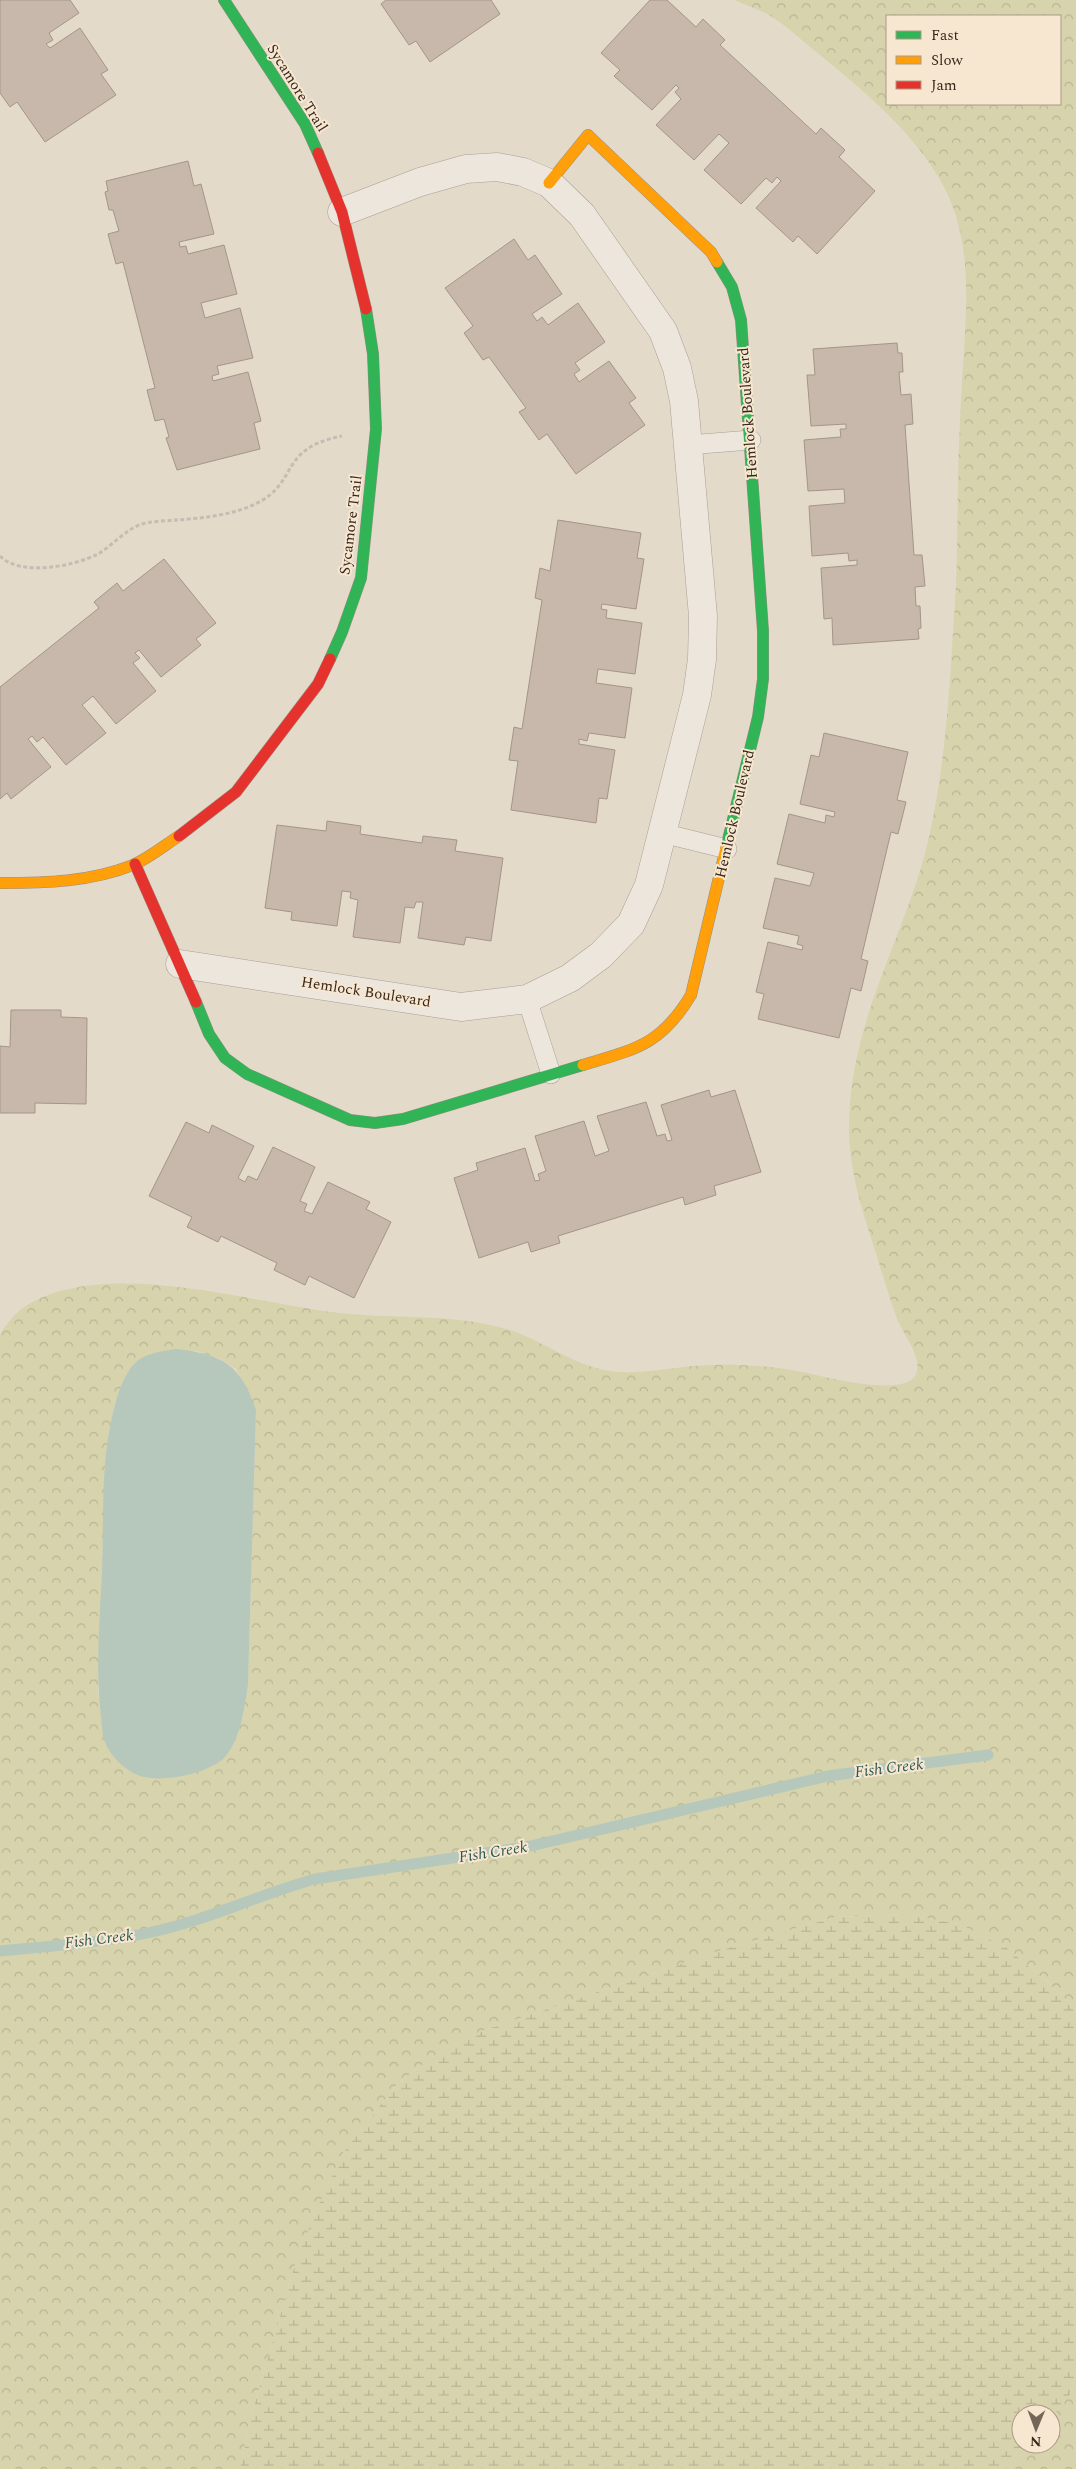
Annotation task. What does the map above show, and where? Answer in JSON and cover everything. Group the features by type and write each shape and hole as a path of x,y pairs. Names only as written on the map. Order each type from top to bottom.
{"street":[{"name":"Sycamore Trail","path":"0,883 42,883 72,880 106,874 134,864 194,826 236,792 318,684 342,632 361,578 376,429 373,354 363,292 342,212 330,176 305,124 224,0"},
{"name":"Hemlock Boulevard","path":"134,864 180,964 209,1034 225,1058 247,1074 350,1120 375,1123 403,1119 639,1048 663,1034 678,1018 691,995 758,717 763,679 763,631 751,440 741,320 732,287 711,252 588,135 549,183"},
{"name":"Hemlock Boulevard","path":"180,964 461,1006 527,998 570,978 601,955 631,924 649,885 697,695 702,659 702,616 684,400 677,368 663,331 582,215 549,183 523,172 497,167 466,169 420,182 342,212"}],"lane":[{"path":"688,444 751,440"},
{"path":"662,833 727,849"},
{"path":"527,998 551,1074"}],"path":[{"path":"0,556 8,562 25,567 50,568 97,554 142,524 199,518 246,508 274,491 288,474 299,456 312,446 332,438 376,429"}],"green space":[{"path":"734,0 1076,0 1076,2013 1062,1995 1007,1948 959,1924 900,1914 836,1917 725,1949 485,2030 440,2052 398,2083 342,2154 295,2265 252,2413 240,2469 0,2469 0,1334 11,1319 24,1307 56,1292 93,1285 133,1284 217,1292 331,1312 443,1319 488,1324 535,1340 584,1364 610,1371 631,1372 707,1365 748,1365 788,1370 863,1384 881,1385 897,1385 909,1381 916,1374 917,1360 915,1353 897,1319 860,1202 853,1171 849,1121 852,1086 866,1022 921,868 938,793 949,691 956,576 959,437 966,315 964,258 960,230 952,203 939,178 924,156 907,135 868,96 785,26 768,14","holes":["197,1351 220,1359 236,1369 256,1410 248,1685 242,1720 104,1739 98,1692 106,1461 114,1405 123,1382 135,1363"]},
{"path":"901,1914 959,1924 1007,1948 1062,1995 1076,2013 1076,2387 1061,2406 1061,2404 1011,2404 1011,2454 1022,2454 1010,2469 240,2469 252,2413 295,2265 313,2217 342,2154 398,2083 440,2052 485,2030 725,1949 836,1917"},
{"path":"1076,2387 1076,2469 1010,2469 1022,2454 1061,2454 1061,2406"}],"shaded area":[{"path":"176,1349 206,1354 228,1364 244,1382 256,1410 248,1685 238,1734 223,1759 195,1773 171,1778 149,1778 128,1770 118,1762 110,1752 103,1734 99,1699 98,1662 104,1480 107,1444 112,1419 118,1394 129,1370 143,1357"}],"building":[{"path":"0,0 70,0 79,13 49,33 53,40 46,44 50,48 80,28 108,70 101,74 116,95 45,142 17,102 10,107 0,93"},
{"path":"386,0 491,0 500,14 430,62 416,41 409,45 381,4"},
{"path":"650,0 667,0 696,27 703,19 725,40 720,45 816,134 821,128 845,150 839,157 875,191 817,254 798,236 793,242 756,208 781,181 777,177 772,183 766,178 741,204 704,170 729,143 719,134 694,160 656,125 681,99 675,92 679,88 676,85 652,110 614,76 620,70 601,53"},
{"path":"188,161 194,186 201,184 214,234 179,242 180,247 186,246 188,254 224,245 237,294 201,303 205,318 240,308 253,358 217,366 219,374 212,376 213,381 248,372 261,421 254,423 260,449 177,470 166,438 169,437 164,419 155,421 147,390 155,388 123,262 116,264 108,234 119,231 113,210 109,210 105,192 108,191 106,181"},
{"path":"514,239 528,260 535,255 562,294 532,314 537,321 542,317 548,325 578,303 605,342 575,363 580,370 574,374 579,382 609,361 636,398 629,403 645,425 576,474 547,434 539,440 519,412 526,408 489,357 483,360 464,333 473,326 445,288"},
{"path":"897,343 898,353 902,353 903,372 899,372 901,395 911,394 913,424 905,425 914,555 922,555 925,586 915,587 916,606 920,606 921,628 918,629 919,639 833,645 832,618 824,619 821,568 857,565 857,560 849,561 848,553 812,556 809,506 845,503 844,489 808,491 804,440 841,437 840,429 846,429 846,424 811,426 807,375 815,375 813,349"},
{"path":"558,520 641,533 637,558 644,559 636,609 602,604 601,609 607,610 606,618 642,623 635,674 598,669 596,683 632,688 625,738 589,733 587,741 579,739 579,744 615,750 607,799 599,798 596,823 511,810 518,761 509,760 514,727 522,729 542,600 535,598 540,568 550,571"},
{"path":"164,559 216,623 196,639 201,645 161,677 139,650 135,653 140,658 133,663 156,691 116,724 93,696 82,705 106,733 66,765 43,737 37,742 32,736 28,739 51,767 11,799 7,793 0,799 0,687 99,608 94,602 117,583 123,591"},
{"path":"824,733 908,752 897,800 906,802 898,834 891,832 861,959 868,961 861,991 851,988 839,1038 758,1019 764,994 756,992 768,942 802,950 803,946 797,944 799,936 763,928 775,878 810,886 814,873 777,864 789,814 825,823 826,815 834,817 835,812 800,804 811,755 819,757"},
{"path":"327,821 361,826 360,834 422,843 423,836 457,840 455,851 503,858 491,941 466,937 464,945 418,938 423,902 416,902 414,908 405,907 400,943 353,937 358,900 350,898 351,892 342,891 337,926 291,920 292,912 265,908 277,825 326,831"},
{"path":"11,1010 61,1010 61,1017 87,1018 86,1104 35,1103 35,1113 0,1113 0,1046 10,1047"},
{"path":"709,1090 711,1097 735,1090 761,1172 714,1186 716,1195 685,1205 683,1197 558,1236 560,1243 531,1252 528,1242 479,1258 454,1178 478,1170 476,1163 525,1148 535,1181 540,1180 538,1174 546,1171 535,1136 584,1121 595,1156 609,1151 597,1116 646,1102 657,1136 665,1134 667,1141 672,1140 661,1105"},
{"path":"186,1122 209,1133 212,1125 254,1146 238,1178 245,1182 248,1176 257,1180 273,1147 315,1167 300,1201 307,1204 304,1211 312,1214 328,1182 370,1202 366,1209 391,1222 354,1298 309,1276 305,1285 274,1270 277,1263 221,1236 218,1242 187,1227 192,1217 149,1196"}],"waterway":[{"name":"Fish Creek","path":"0,1951 76,1944 133,1936 193,1921 315,1879 531,1846 828,1776 988,1755"}],"traffic: fast":[{"path":"224,0 305,124 318,153"},
{"path":"717,262 732,287 741,320 763,631 763,679 758,717 726,848"},
{"path":"330,659 342,632 361,578 376,429 373,354 366,309"},
{"path":"196,1002 209,1034 225,1058 247,1074 350,1120 375,1123 403,1119 583,1065"}],"traffic: slow":[{"path":"549,183 588,135 711,252 717,262"},
{"path":"0,883 51,882 117,871 139,862 179,836"},
{"path":"583,1065 646,1043 669,1025 680,1012 691,995 726,848"}],"traffic: jam":[{"path":"318,153 342,212 366,309"},
{"path":"179,836 236,792 318,684 330,659"},
{"path":"135,864 196,1002"}]}
